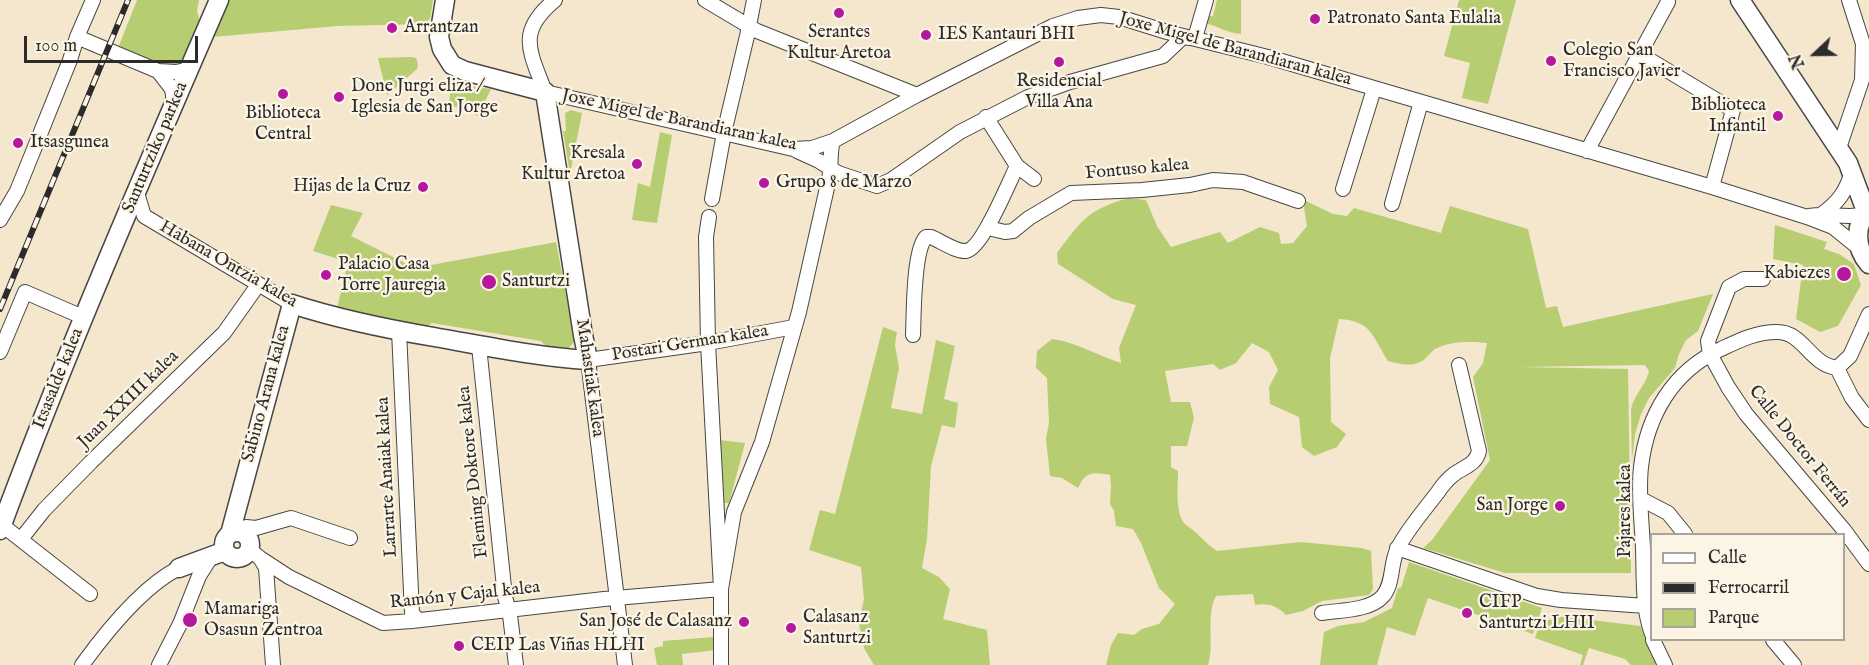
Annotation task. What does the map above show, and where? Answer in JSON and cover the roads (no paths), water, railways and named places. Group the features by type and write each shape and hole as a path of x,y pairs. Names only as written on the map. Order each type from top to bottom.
{"street":[{"path":"0,220 17,191 70,60 76,37 93,0"},
{"name":"Santurtziko parkea","path":"122,229 219,0"},
{"name":"Joxe Migel de Barandiaran kalea","path":"445,0 439,37 442,49 452,65 465,71 544,92 793,149 812,148 833,141 917,95 1053,26 1078,18 1101,15 1119,17 1167,32 1268,57 1712,187 1833,227 1859,248"},
{"path":"544,92 528,46 532,27 542,11 555,0"},
{"path":"705,0 748,26 917,95"},
{"path":"712,199 724,133 754,0"},
{"path":"793,149 819,161 831,170 877,186 891,180 960,132 1028,97 1059,85 1163,56 1183,37 1195,38 1206,0"},
{"path":"1740,0 1846,161 1866,212 1859,225 1857,237 1859,248 1869,264"},
{"path":"1822,214 1835,204 1846,189 1846,161 1862,80 1863,44 1849,0"},
{"path":"1587,151 1668,2"},
{"path":"1167,32 1173,37 1174,46"},
{"path":"76,37 158,71 176,72 190,69"},
{"path":"1640,54 1733,110 1712,187"},
{"path":"158,71 172,89 174,102"},
{"path":"1343,189 1374,88"},
{"name":"Mahastiak kalea","path":"544,92 588,360 625,665"},
{"path":"1392,204 1421,102"},
{"path":"987,117 1017,166 1034,179"},
{"path":"720,589 734,512 762,442 794,327 831,170 829,154 833,141"},
{"path":"1846,161 1869,180"},
{"path":"913,335 917,264 921,242 926,237 931,237 963,251 971,250 988,228 1017,166"},
{"name":"Fontuso kalea","path":"988,228 1005,232 1013,231 1029,218 1071,193 1142,190 1213,180 1243,182 1298,201"},
{"name":"Habana Ontzia kalea","path":"137,193 144,216 292,304 399,331 479,346"},
{"name":"Joxe Migel de Barandiaran kalea","path":"1807,217 1822,214 1847,218 1866,212"},
{"path":"709,217 706,237 708,343 720,589 721,665"},
{"name":"Itsasalde kalea","path":"1,528 24,465 122,229"},
{"path":"1710,354 1708,341 1729,287 1744,279 1763,279"},
{"name":"Juan XXIII kalea","path":"21,539 44,510 83,470 224,333 258,285"},
{"path":"0,352 25,292 85,318"},
{"name":"Sabino Arana kalea","path":"238,545 244,484 292,304"},
{"path":"1869,314 1850,356 1837,368 1852,398 1869,420"},
{"name":"Postari German kalea","path":"479,346 522,354 588,360 708,343 794,327"},
{"name":"Larrarte Anaiak kalea","path":"399,331 412,613 418,620"},
{"name":"Pajares kalea","path":"1650,625 1646,606 1641,468 1647,436 1659,404 1688,370 1710,354 1756,333 1788,333 1796,337 1820,363 1837,368"},
{"name":"Fleming Doktore kalea","path":"479,346 507,610 510,615 516,665"},
{"name":"Calle Doctor Ferrán","path":"1710,354 1746,414 1843,532"},
{"path":"1322,613 1360,607 1382,597 1387,589 1397,548 1452,476 1478,458 1479,451 1460,365"},
{"path":"1641,499 1668,513 1684,533"},
{"path":"716,510 722,513 734,512"},
{"path":"82,665 131,606 167,573 188,570 238,545 256,528 291,518 350,538"},
{"path":"1,528 21,539 90,594"},
{"name":"Calle Doctor Ferrán","path":"1845,534 1869,564"},
{"path":"238,545 266,568 273,665"},
{"name":"Ramón y Cajal kalea","path":"238,545 289,577 383,623 720,589"},
{"path":"1397,548 1537,596 1646,606"},
{"path":"159,665 180,624 188,570"},
{"path":"1654,641 1665,665"},
{"path":"1775,641 1794,665"}],"railway":[{"path":"0,309 128,0"}],"place":[{"name":"Serantes Kultur Aretoa","path":"839,13"},
{"name":"Patronato Santa Eulalia","path":"1315,19"},
{"name":"Arrantzan","path":"392,28"},
{"name":"IES Kantauri BHI","path":"926,35"},
{"name":"Colegio San Francisco Javier","path":"1551,61"},
{"name":"Residencial Villa Ana","path":"1059,62"},
{"name":"Biblioteca Central","path":"283,94"},
{"name":"Done Jurgi eliza / Iglesia de San Jorge","path":"339,97"},
{"name":"Biblioteca Infantil","path":"1778,116"},
{"name":"Itsasgunea","path":"18,143"},
{"name":"Kresala Kultur Aretoa","path":"637,164"},
{"name":"Grupo 8 de Marzo","path":"764,183"},
{"name":"Hijas de la Cruz","path":"423,187"},
{"name":"Kabiezes","path":"1844,274"},
{"name":"Palacio Casa Torre Jauregia","path":"326,275"},
{"name":"Santurtzi","path":"489,282"},
{"name":"San Jorge","path":"1560,506"},
{"name":"CIFP Santurtzi LHII","path":"1467,613"},
{"name":"Mamariga Osasun Zentroa","path":"190,620"},
{"name":"San José de Calasanz","path":"744,622"},
{"name":"Calasanz Santurtzi","path":"791,628"},
{"name":"CEIP Las Viñas HLHI","path":"459,646"}]}
